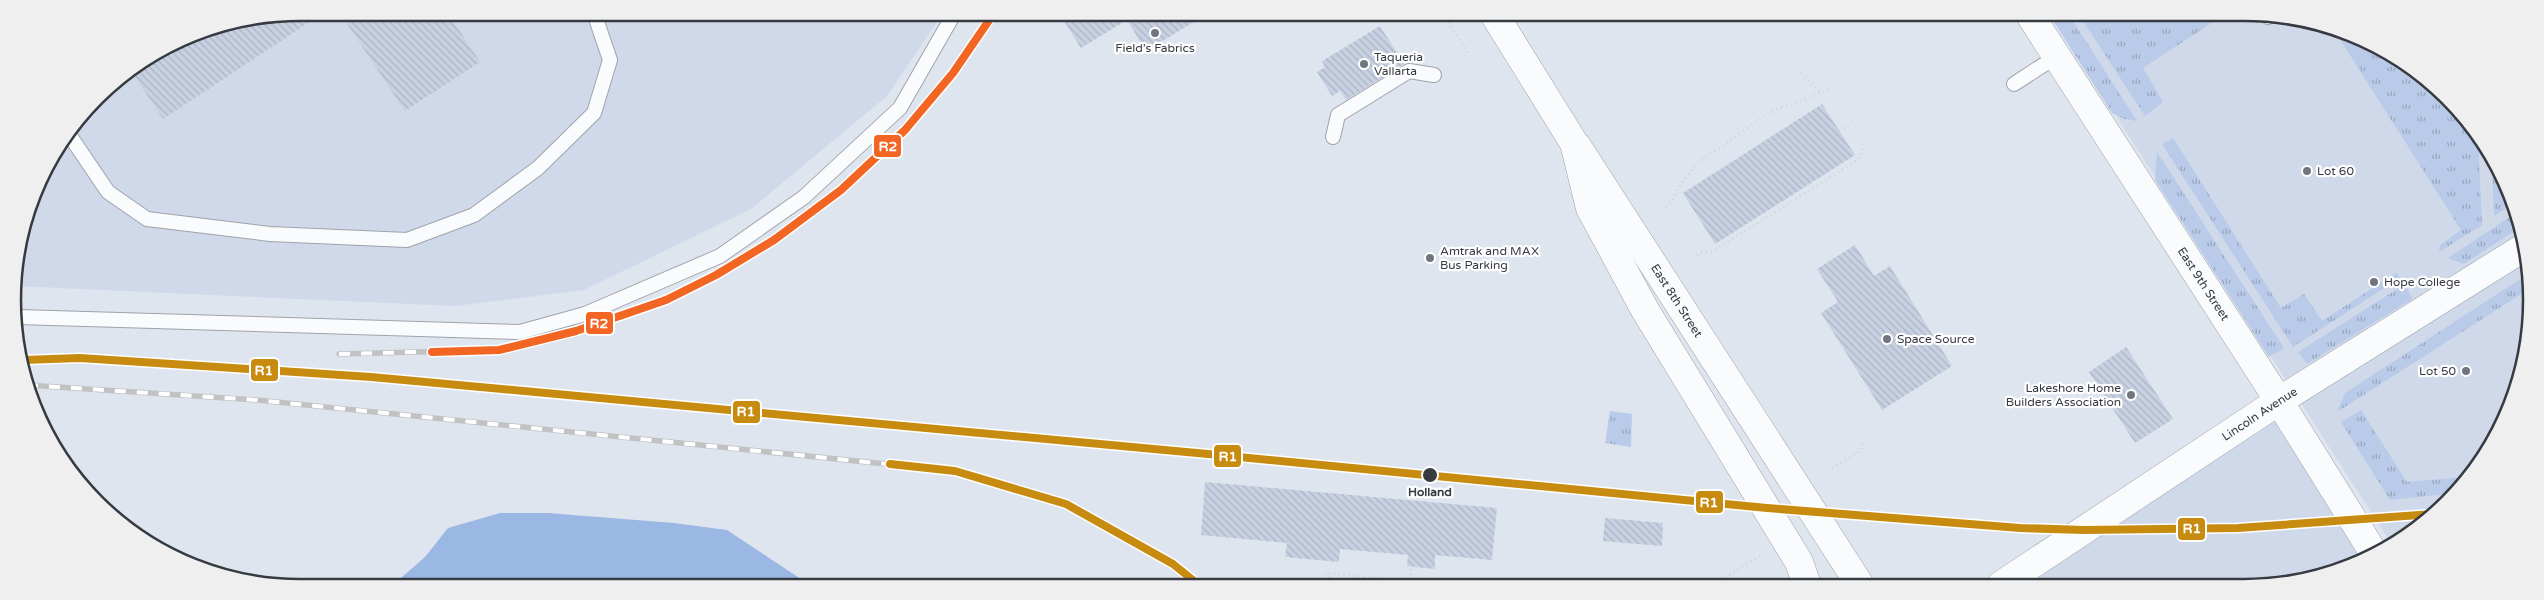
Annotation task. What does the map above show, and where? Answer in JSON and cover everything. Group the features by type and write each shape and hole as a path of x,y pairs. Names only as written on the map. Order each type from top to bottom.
{"main road":[{"name":"East 8th Street","path":"1498,21 1574,143 1856,579"},
{"name":"East 9th Street","path":"2034,21 2279,401 2371,548"},
{"path":"1574,143 1590,208 1645,310 1799,562 1805,579"},
{"name":"Lincoln Avenue","path":"2010,579 2279,401 2518,251"}],"lane":[{"path":"72,139 108,192 147,219 270,234 407,240 474,215 538,168 594,113 610,60 597,21"},
{"path":"22,317 520,332 585,314 720,256 804,197 900,108 950,21"},
{"path":"2014,84 2056,56"},
{"path":"1333,137 1338,116 1408,71 1434,75"}],"path":[{"path":"646,138 684,99 710,68 730,21"},
{"path":"1448,21 1469,54"},
{"path":"1800,73 1822,93"},
{"path":"1666,207 1672,202 1679,187 1697,163 1773,111 1832,88"},
{"path":"1840,131 1854,122"},
{"path":"1696,255 1701,252 1712,252 1859,159 1865,140"},
{"path":"2486,162 2489,225"},
{"path":"1832,468 1861,450 1862,439"},
{"path":"1722,579 1763,555"},
{"path":"1410,579 1411,566"},
{"path":"1330,579 1325,574 1372,579"}],"shaded area":[{"path":"300,21 938,21 887,96 751,209 584,290 455,306 22,286 27,246 42,193 68,145 79,130 116,90 145,68 193,42 210,36 264,24"},
{"name":"Hope College","path":"2055,21 2244,21 2298,27 2334,36 2367,50 2414,79 2454,116 2476,145 2502,193 2513,228 2520,264 2523,300 2522,318 2513,372 2502,407 2476,455 2465,470 2428,510 2388,538"},
{"path":"2279,401 2366,550 2351,558 2316,569 2262,578 2010,579"},
{"path":"500,513 548,513 674,523 727,530 801,579 400,579 425,557 448,528"}],"green space":[{"path":"2053,21 2073,21 2137,121 2124,119 2112,113"},
{"path":"2083,21 2215,21 2143,68 2163,102 2145,116"},
{"path":"2339,38 2367,50 2414,79 2454,116 2476,145 2479,150 2482,225 2439,252 2440,245 2461,230"},
{"path":"2173,138 2281,308 2304,294 2322,321 2396,273 2400,278 2293,347 2162,144"},
{"path":"2157,152 2284,348 2269,357 2155,180"},
{"path":"2492,174 2507,208 2494,216"},
{"path":"2510,217 2514,231 2464,264 2448,258"},
{"path":"2522,278 2523,293 2337,412 2345,393"},
{"path":"2405,284 2412,299 2307,364 2298,352"},
{"path":"2361,410 2407,482 2459,478 2444,494 2390,500 2341,422"},
{"path":"1610,411 1632,414 1631,447 1605,443"}],"building":[{"path":"311,21 163,119 134,76 145,68 193,42 210,36 264,24"},
{"path":"345,21 453,21 480,62 405,111"},
{"name":"Field’s Fabrics","path":"1064,21 1125,21 1081,48"},
{"name":"Field’s Fabrics","path":"1128,21 1195,21 1146,51"},
{"name":"Taqueria Vallarta","path":"1380,26 1404,64 1346,100 1340,91 1332,96 1317,72 1325,67 1322,61"},
{"path":"1822,104 1855,155 1715,244 1683,193"},
{"name":"Space Source","path":"1855,245 1874,276 1890,266 1952,366 1882,410 1821,313 1838,302 1817,269"},
{"name":"Lakeshore Home Builders Association","path":"2126,347 2173,419 2135,443 2089,372"},
{"path":"1205,482 1497,508 1492,560 1435,555 1435,569 1407,566 1408,555 1340,549 1339,562 1285,557 1287,543 1201,535"},
{"path":"1605,518 1663,523 1662,546 1603,541"}],"railway":[{"path":"339,354 499,350 576,331 666,300 716,275 774,240 841,190 905,130 953,73 989,21"},
{"path":"35,386 257,400 955,471 1066,504 1173,564 1192,579"}],"transit line":[{"name":"R2","path":"432,352 499,350 576,331 666,300 716,275 774,240 841,190 905,130 953,73 989,21"},
{"name":"R1","path":"28,360 80,358 371,377 1208,454 1767,508 2020,528 2084,530 2238,528 2422,515"},
{"name":"R1","path":"890,464 955,471 1066,504 1173,564 1192,579"}],"place":[{"name":"Field’s Fabrics","path":"1155,33"},
{"name":"Taqueria Vallarta","path":"1364,64"},
{"name":"Lot 60","path":"2307,171"},
{"name":"Amtrak and MAX Bus Parking","path":"1430,258"},
{"name":"Hope College","path":"2374,282"},
{"name":"Space Source","path":"1887,339"},
{"name":"Lot 50","path":"2466,371"},
{"name":"Lakeshore Home Builders Association","path":"2131,395"},
{"name":"Holland","path":"1430,475"}]}
